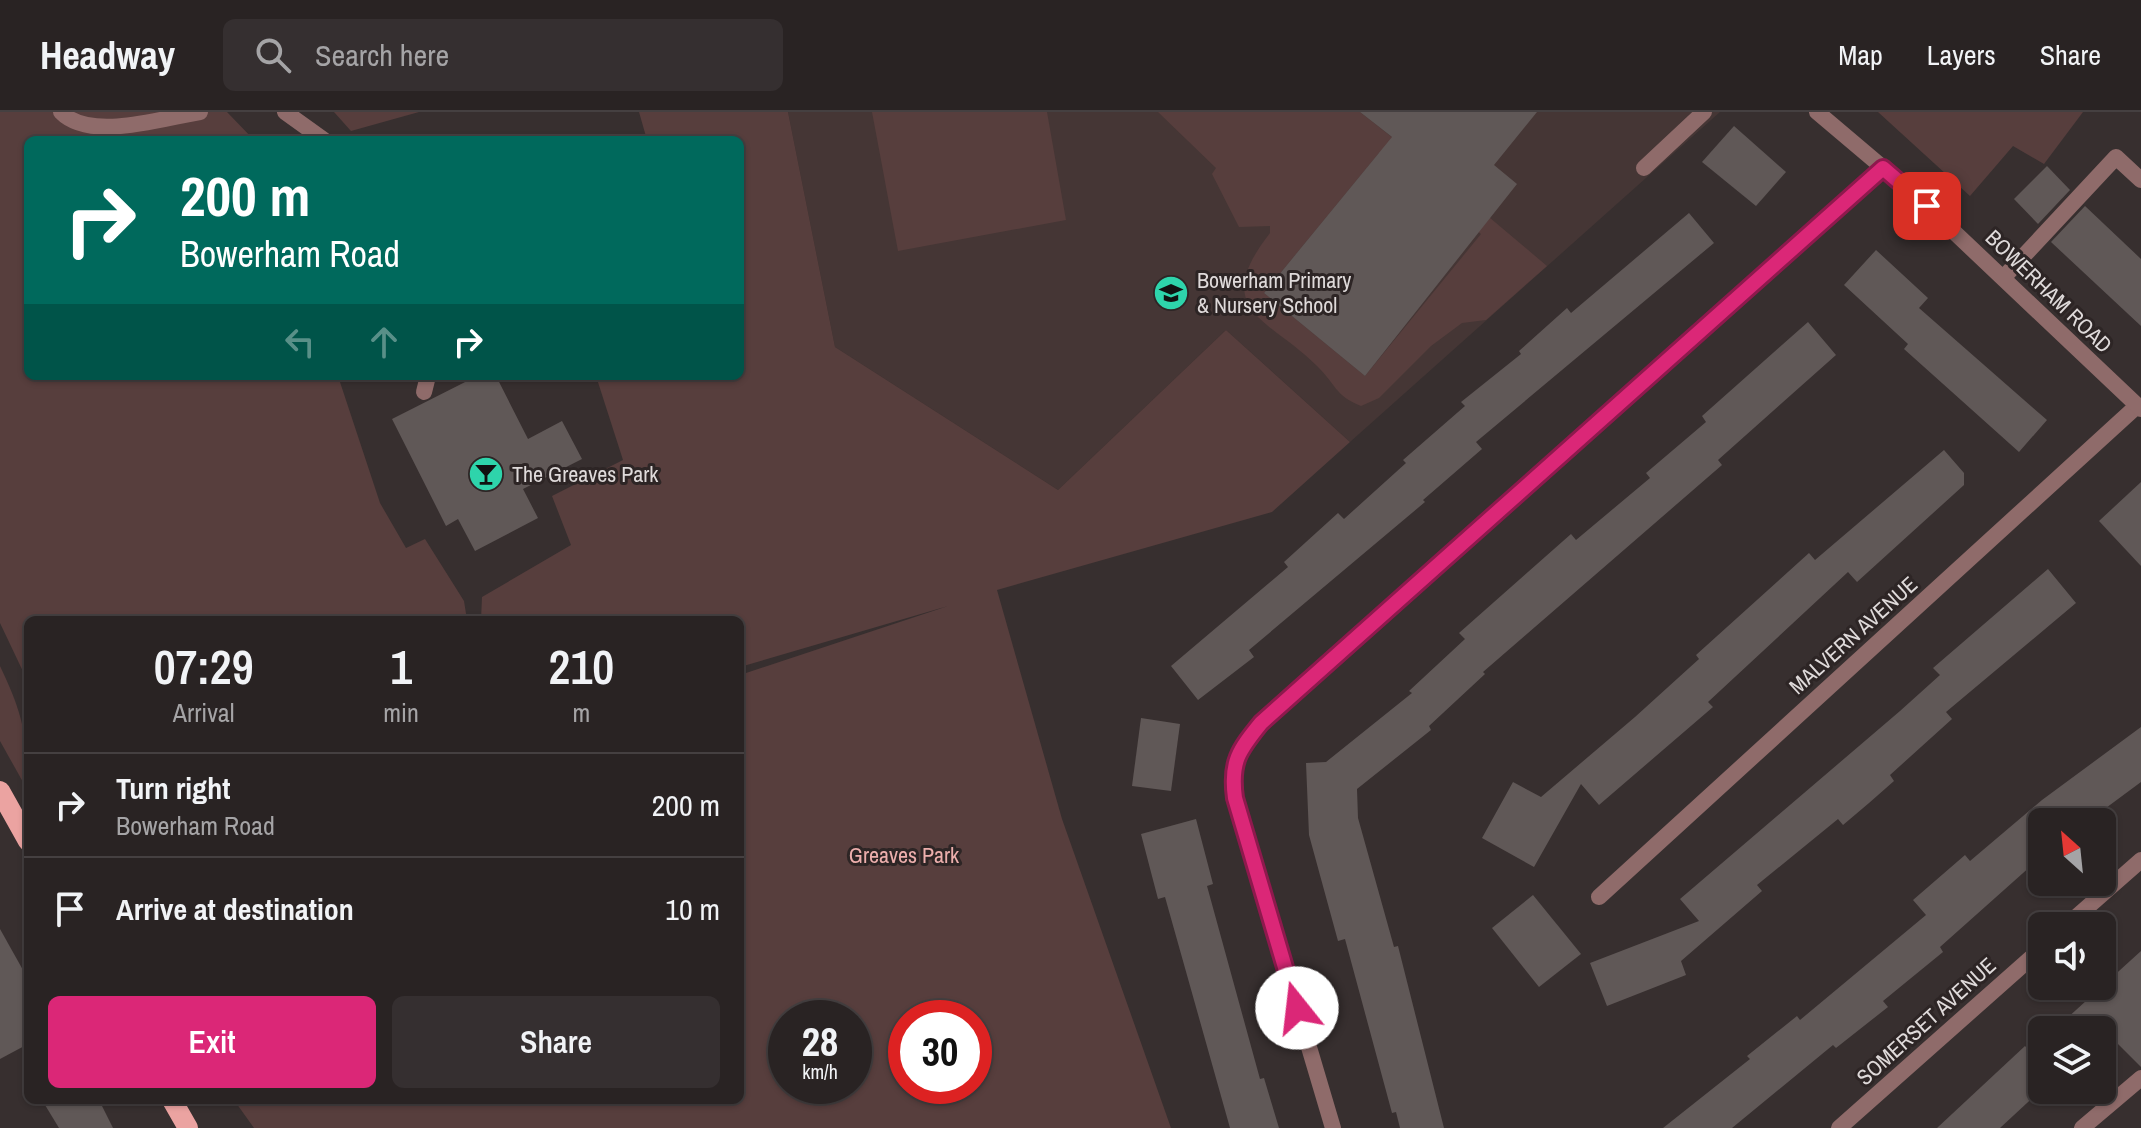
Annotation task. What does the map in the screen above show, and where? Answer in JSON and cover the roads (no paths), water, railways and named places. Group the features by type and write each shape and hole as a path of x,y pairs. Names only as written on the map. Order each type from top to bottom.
{"main road":[{"path":"0,791 24,834"},
{"path":"174,1104 188,1128"}],"street":[{"path":"61,112 85,125 107,128 200,112"},
{"path":"285,112 318,136"},
{"path":"1644,168 1704,112"},
{"name":"BOWERHAM ROAD","path":"1817,112 2004,277 2139,408"},
{"path":"2004,277 2116,157 2141,180"},
{"path":"1333,1128 1235,798 1232,773 1242,747 1261,723 1883,168"},
{"name":"MALVERN AVENUE","path":"1599,897 2139,408"},
{"path":"2082,912 2141,860"},
{"name":"SOMERSET AVENUE","path":"1839,1128 2028,960"},
{"path":"2082,1128 2141,1078"}],"place":[{"name":"Bowerham Primary & Nursery School","path":"1171,293"},
{"name":"The Greaves Park","path":"486,474"}],"park label":[{"name":"Greaves Park","path":"904,855"}]}
